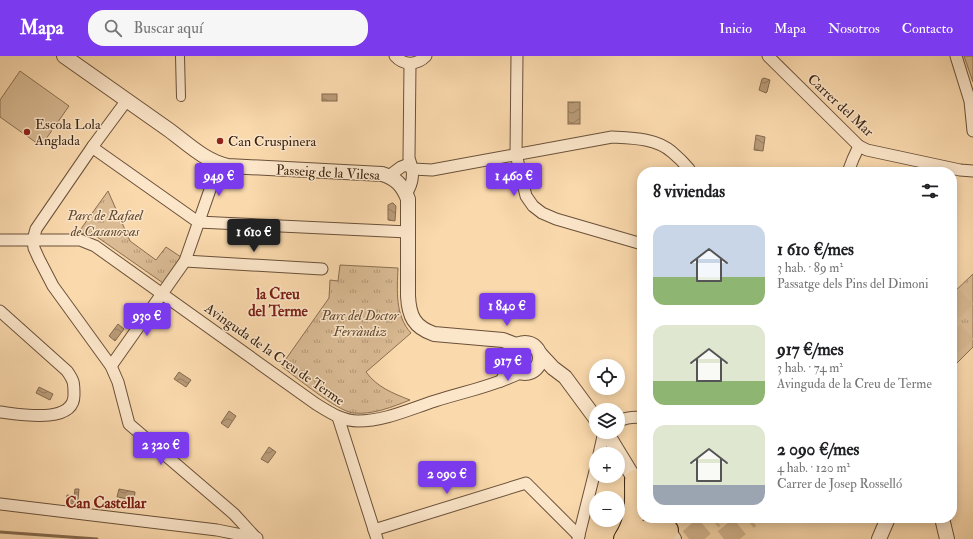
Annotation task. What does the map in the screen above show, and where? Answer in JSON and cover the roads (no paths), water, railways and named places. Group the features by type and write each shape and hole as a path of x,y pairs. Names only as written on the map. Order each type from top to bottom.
{"highway":[{"path":"624,539 633,521 637,498"},
{"path":"629,539 647,530 668,529"}],"street":[{"name":"Passeig de la Vilesa","path":"64,56 201,154 218,164 242,167 382,174 393,179 404,189 408,199 408,308 413,320 419,327 434,334 492,339 518,362"},
{"path":"180,56 181,96"},
{"path":"395,56 403,62 410,64 420,62 426,56"},
{"path":"517,56 516,154 526,196 533,206 542,213 556,219 637,243"},
{"name":"Carrer del Mar","path":"768,56 859,146 867,150 946,167"},
{"path":"956,56 972,100 973,131"},
{"path":"406,194 410,188 413,177 409,164 410,64"},
{"path":"127,100 36,229 33,240 34,248 53,286 112,366 118,382 129,424 234,514 258,538"},
{"path":"393,179 401,167 409,164 432,170 612,137 635,138 652,141 671,150 687,167"},
{"path":"94,146 96,150 198,222 408,232"},
{"path":"850,167 859,146"},
{"path":"112,366 185,261 218,164"},
{"name":"Carrer del Mar","path":"957,169 973,171"},
{"name":"Avinguda de la Creu de Terme","path":"0,240 72,240 87,242 99,248 316,404 338,417 352,421 389,417 434,401 501,381 518,362"},
{"path":"185,261 322,269"},
{"path":"0,311 67,371 74,381 74,398 68,408 60,413 45,416 0,412"},
{"path":"518,362 521,343 530,344 538,350 553,368 565,377 589,410"},
{"path":"518,362 539,364 540,354"},
{"path":"518,362 569,383"},
{"path":"338,417 375,534 526,483 579,537"},
{"path":"625,419 637,417"},
{"path":"609,439 637,482"},
{"path":"579,537 592,483"},
{"path":"0,504 217,530 258,538"},
{"path":"878,539 886,523"},
{"path":"943,523 947,539"}],"water":[{"path":"764,78 770,80 766,93 759,90 762,79"},
{"path":"322,94 337,94 337,101 322,101"},
{"path":"568,102 580,102 580,124 568,124"},
{"path":"756,135 765,137 763,151 754,150"},
{"path":"393,203 396,206 395,221 388,220 388,205"},
{"path":"494,305 501,305 499,316 486,315 487,308 494,309"},
{"path":"118,324 124,329 115,341 109,336"},
{"path":"179,372 191,380 186,387 174,379"},
{"path":"39,387 53,394 50,400 36,393"},
{"path":"229,411 236,416 228,428 221,423"},
{"path":"269,447 276,452 268,463 261,459"},
{"path":"75,489 79,489 78,500 74,499 74,504 66,503 67,495 74,496"},
{"path":"119,489 135,492 134,500 117,497"}],"waterway":[{"path":"0,532 97,539"}],"tunnel":[{"path":"957,306 973,290"},
{"path":"957,340 973,326"},
{"path":"689,539 708,523"},
{"path":"724,539 744,523"}],"place":[{"name":"Escola Lola Anglada","path":"27,132"},
{"name":"Can Cruspinera","path":"220,141"}],"district":[{"name":"la Creu del Terme","path":"278,302"},
{"name":"Can Castellar","path":"106,503"}],"park label":[{"name":"Parc de Rafael de Casanovas","path":"105,224"},
{"name":"Parc del Doctor Ferràndiz","path":"360,324"}]}
